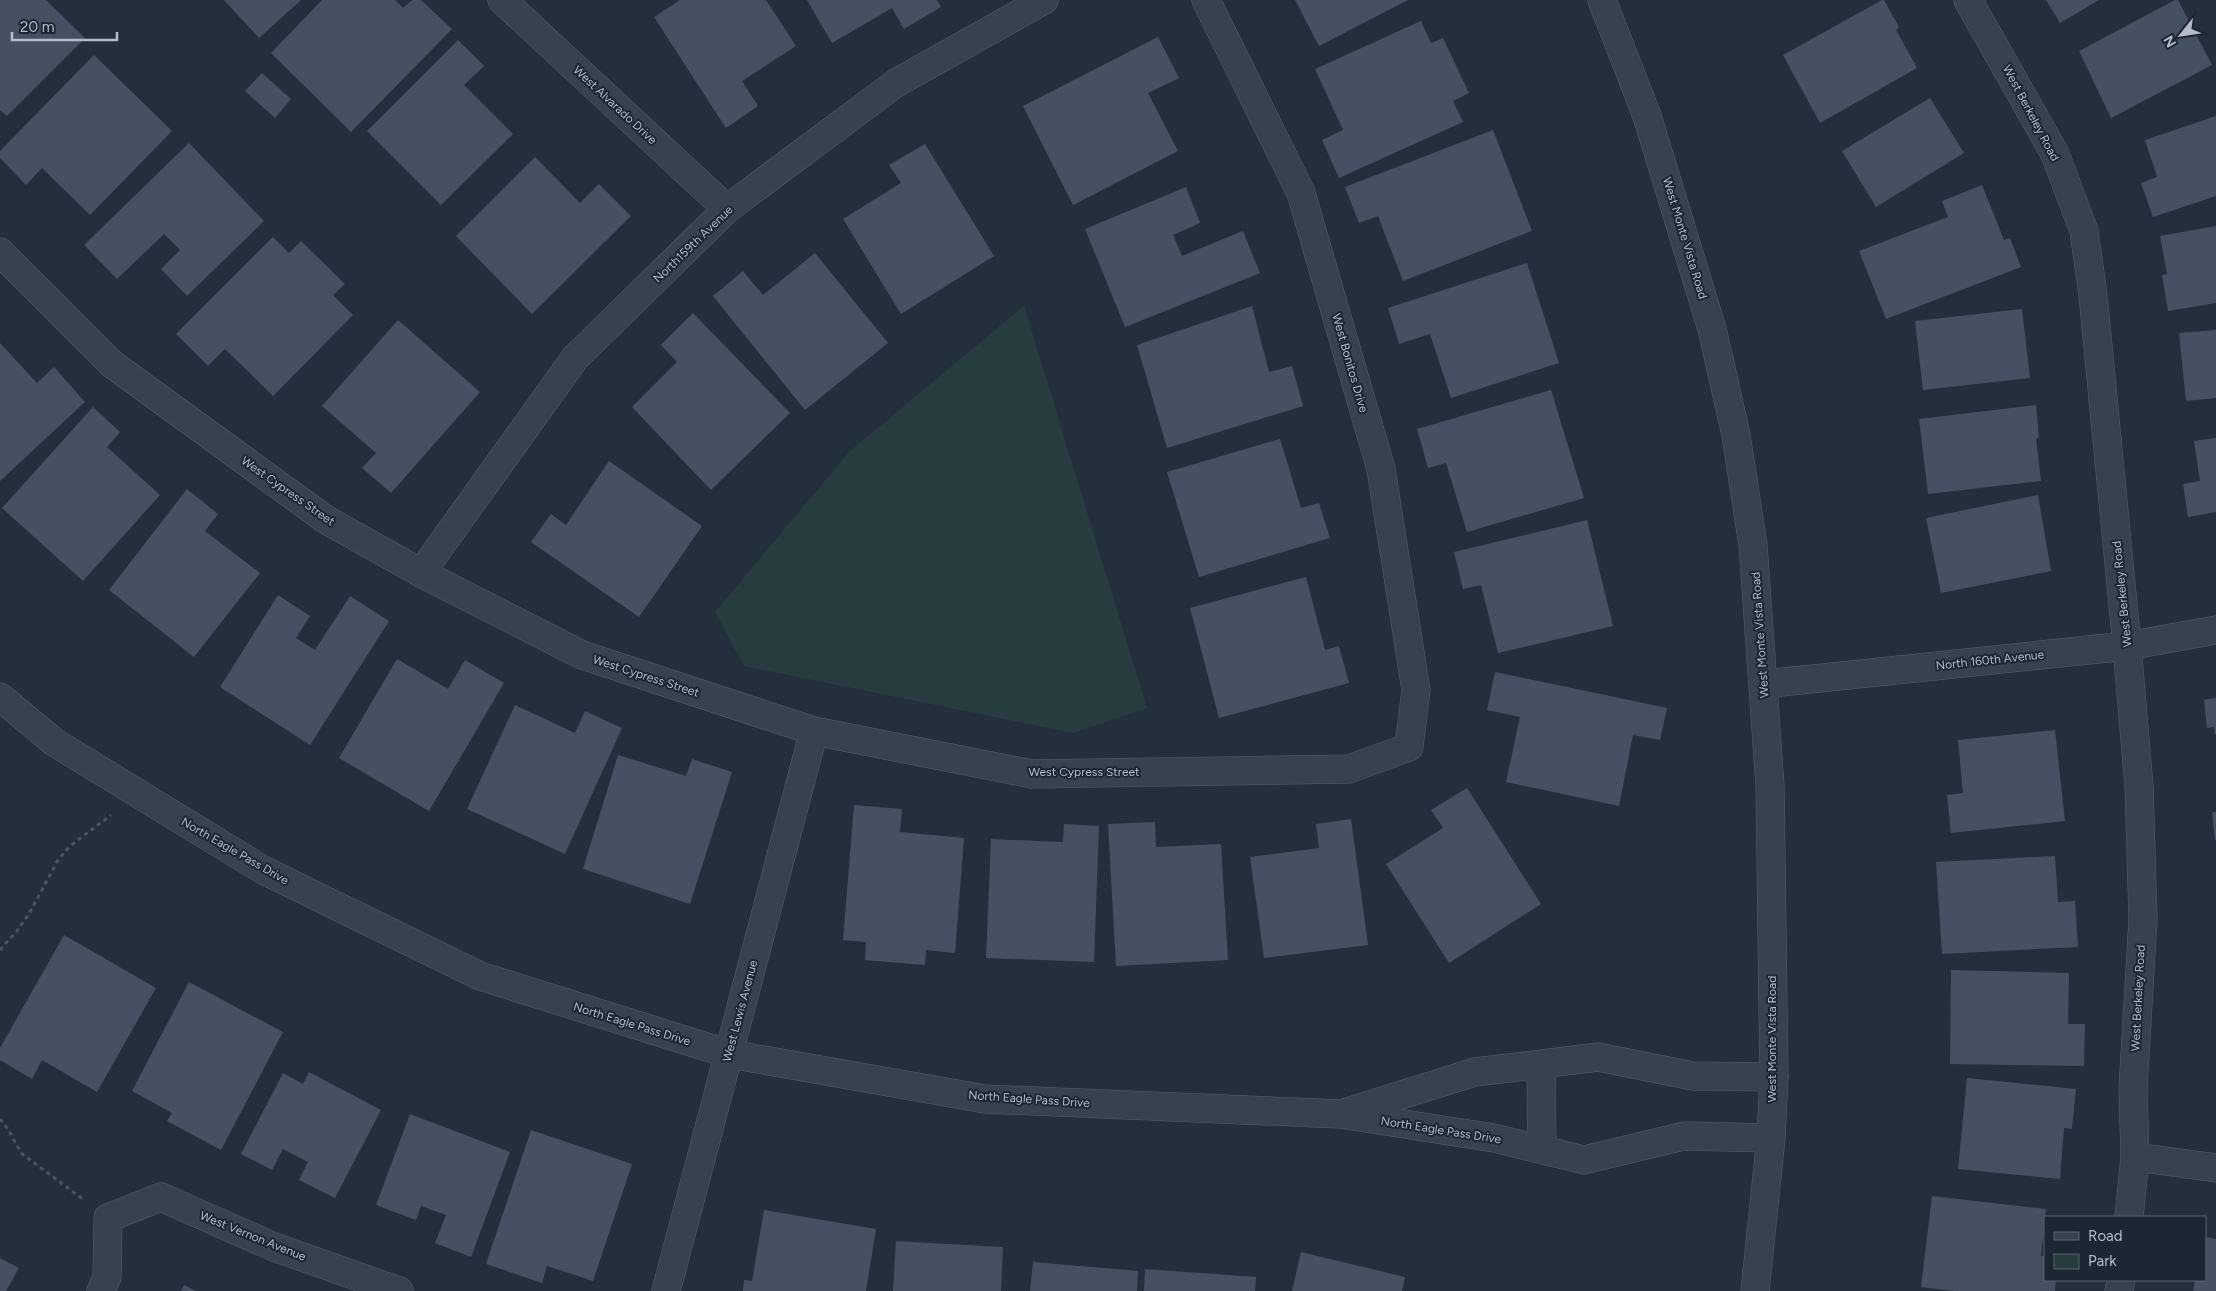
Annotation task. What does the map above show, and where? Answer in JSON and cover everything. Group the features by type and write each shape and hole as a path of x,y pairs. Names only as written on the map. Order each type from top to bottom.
{"street":[{"name":"West Alvarado Drive","path":"502,0 727,209"},
{"name":"North159th Avenue","path":"421,573 575,358 727,209 896,83 1044,0"},
{"name":"West Bonitos Drive","path":"1206,0 1301,193 1381,469 1416,690 1410,747"},
{"name":"West Monte Vista Road","path":"1602,0 1647,116 1712,329 1736,435 1753,545 1770,786 1774,1077 1771,1138 1755,1291"},
{"name":"West Berkeley Road","path":"1968,0 2055,154 2084,231 2093,295 2139,786 2143,919 2133,1088 2135,1157 2129,1216"},
{"name":"West Cypress Street","path":"0,252 112,364 325,519 421,573 582,655 814,731 1032,774 1349,769 1410,747"},
{"name":"North 160th Avenue","path":"1764,684 2127,646 2216,630"},
{"name":"North Eagle Pass Drive","path":"0,698 54,742 263,870 480,976 729,1054 985,1099 1340,1114 1494,1138 1584,1160 1684,1136 1771,1138"},
{"name":"West Lewis Avenue","path":"666,1291 814,731"},
{"name":"North Eagle Pass Drive","path":"1340,1114 1475,1072 1598,1057 1693,1076 1774,1077"},
{"path":"1541,1064 1542,1150"},
{"path":"2135,1157 2216,1168"},
{"name":"West Vernon Avenue","path":"108,1218 161,1197 274,1246 399,1291"},
{"path":"102,1291 107,1277 108,1218"}],"path":[{"path":"0,950 28,914 58,860 70,846 109,818 129,788"},
{"path":"0,1120 8,1129 21,1153 108,1218"}],"green space":[{"path":"1024,306 1147,708 1073,733 744,666 715,612 849,452"}],"building":[{"path":"0,0 46,0 85,38 7,116 0,110"},
{"path":"224,0 301,0 259,38"},
{"path":"322,0 395,0 403,8 412,0 421,0 452,29 351,132 271,53"},
{"path":"680,0 766,0 796,46 742,81 758,106 726,128 654,17"},
{"path":"807,0 937,0 941,7 904,29 892,8 832,43"},
{"path":"1295,0 1408,0 1319,46"},
{"path":"1884,0 1899,27 1896,30 1917,68 1820,123 1783,55"},
{"path":"2046,0 2099,0 2060,23"},
{"path":"2178,0 2212,65 2111,118 2079,51"},
{"path":"1421,21 1431,43 1443,38 1469,93 1453,101 1463,122 1339,178 1322,140 1343,130 1315,69"},
{"path":"1158,37 1179,78 1148,93 1178,151 1073,205 1023,106"},
{"path":"458,40 484,66 464,85 513,134 441,205 367,131"},
{"path":"94,55 172,131 90,215 42,168 26,185 0,158 0,151"},
{"path":"262,73 291,99 275,118 245,91"},
{"path":"1930,98 1964,153 1876,207 1842,151"},
{"path":"2216,116 2216,196 2153,217 2141,183 2157,177 2145,140"},
{"path":"1493,130 1532,231 1403,281 1378,216 1359,223 1345,187"},
{"path":"189,143 264,221 187,296 161,269 180,250 164,234 117,279 84,245"},
{"path":"925,144 994,256 901,314 843,219 901,183 889,165"},
{"path":"535,157 580,203 599,184 631,216 532,314 456,236"},
{"path":"1982,185 2004,240 2010,238 2021,267 1886,319 1859,251 1948,217 1942,201"},
{"path":"1186,187 1200,223 1173,235 1182,256 1243,231 1260,273 1125,327 1085,229"},
{"path":"2216,226 2216,303 2168,311 2162,275 2167,274 2160,236"},
{"path":"273,237 289,253 301,241 345,284 333,295 353,315 273,396 225,349 208,366 176,334"},
{"path":"815,253 888,343 805,410 713,296 743,271 763,295"},
{"path":"1527,263 1559,363 1451,398 1430,334 1399,344 1388,308"},
{"path":"1252,306 1269,372 1292,366 1303,406 1167,448 1137,345"},
{"path":"2022,309 2030,378 1923,390 1915,321"},
{"path":"693,313 790,413 711,490 632,407 677,362 661,345"},
{"path":"398,320 480,392 391,493 362,468 376,453 322,406"},
{"path":"2216,330 2216,398 2186,401 2179,333"},
{"path":"0,343 37,383 54,367 85,402 0,481"},
{"path":"1551,390 1584,498 1467,532 1446,463 1428,468 1417,429"},
{"path":"2036,405 2039,438 2036,438 2041,481 1928,494 1919,419"},
{"path":"93,407 120,432 107,447 160,495 83,581 2,508"},
{"path":"2216,438 2216,512 2188,517 2183,484 2200,481 2194,441"},
{"path":"1280,439 1301,508 1319,503 1330,538 1199,577 1167,472"},
{"path":"609,461 702,526 639,617 531,542 551,514 566,525"},
{"path":"187,489 218,514 205,531 260,573 194,657 109,590"},
{"path":"2038,495 2051,571 1941,593 1926,518"},
{"path":"1587,520 1613,626 1498,653 1481,585 1463,589 1454,552"},
{"path":"1306,577 1325,650 1339,646 1349,683 1219,718 1190,608"},
{"path":"278,595 310,616 296,638 315,650 350,596 389,621 310,745 220,687"},
{"path":"397,659 448,689 465,660 504,683 429,811 339,758"},
{"path":"1495,672 1667,708 1660,740 1633,735 1619,806 1506,782 1520,717 1487,710"},
{"path":"2216,698 2215,734 2214,727 2207,728 2204,700"},
{"path":"515,705 575,733 585,711 622,728 565,854 467,809"},
{"path":"2055,730 2065,821 1951,833 1947,795 1963,793 1958,740"},
{"path":"618,755 686,776 692,759 732,772 690,904 583,869"},
{"path":"1467,788 1541,904 1449,963 1386,864 1443,828 1431,810"},
{"path":"854,805 902,809 900,832 964,838 955,953 926,950 925,965 865,960 866,942 843,940"},
{"path":"2212,812 2216,812 2216,840 2215,840"},
{"path":"1351,819 1368,945 1264,958 1250,857 1319,848 1316,824"},
{"path":"1155,822 1156,847 1221,844 1228,960 1116,966 1108,824"},
{"path":"1064,824 1099,826 1094,962 986,958 991,839 1063,842"},
{"path":"2055,856 2058,902 2075,901 2078,947 1942,954 1936,862"},
{"path":"64,935 156,988 97,1092 42,1060 32,1079 0,1060 0,1048"},
{"path":"1951,970 2069,973 2068,1024 2085,1024 2084,1066 1950,1064"},
{"path":"189,982 283,1032 221,1150 167,1121 172,1113 132,1091"},
{"path":"309,1072 381,1110 335,1198 299,1180 308,1162 283,1149 272,1170 241,1154 283,1073 303,1084"},
{"path":"1967,1078 2076,1089 2072,1129 2064,1128 2060,1179 1958,1169"},
{"path":"410,1114 510,1152 471,1257 435,1243 446,1215 421,1206 416,1220 376,1205"},
{"path":"531,1130 632,1164 593,1281 547,1266 542,1283 486,1264"},
{"path":"1932,1196 2046,1209 2041,1256 2044,1256 2044,1281 2056,1281 2055,1291 1954,1291 1921,1287"},
{"path":"764,1210 876,1229 866,1291 743,1291 744,1280 752,1281"},
{"path":"2206,1237 2216,1239 2216,1291 2193,1291 2195,1281 2206,1281"},
{"path":"896,1241 1003,1247 1001,1291 893,1291"},
{"path":"1301,1252 1405,1277 1402,1291 1292,1291"},
{"path":"0,1258 19,1268 6,1291 0,1291"},
{"path":"1033,1262 1138,1271 1137,1291 1030,1291"},
{"path":"1145,1269 1256,1277 1255,1291 1144,1291"},
{"path":"184,1285 196,1291 181,1291"}]}
